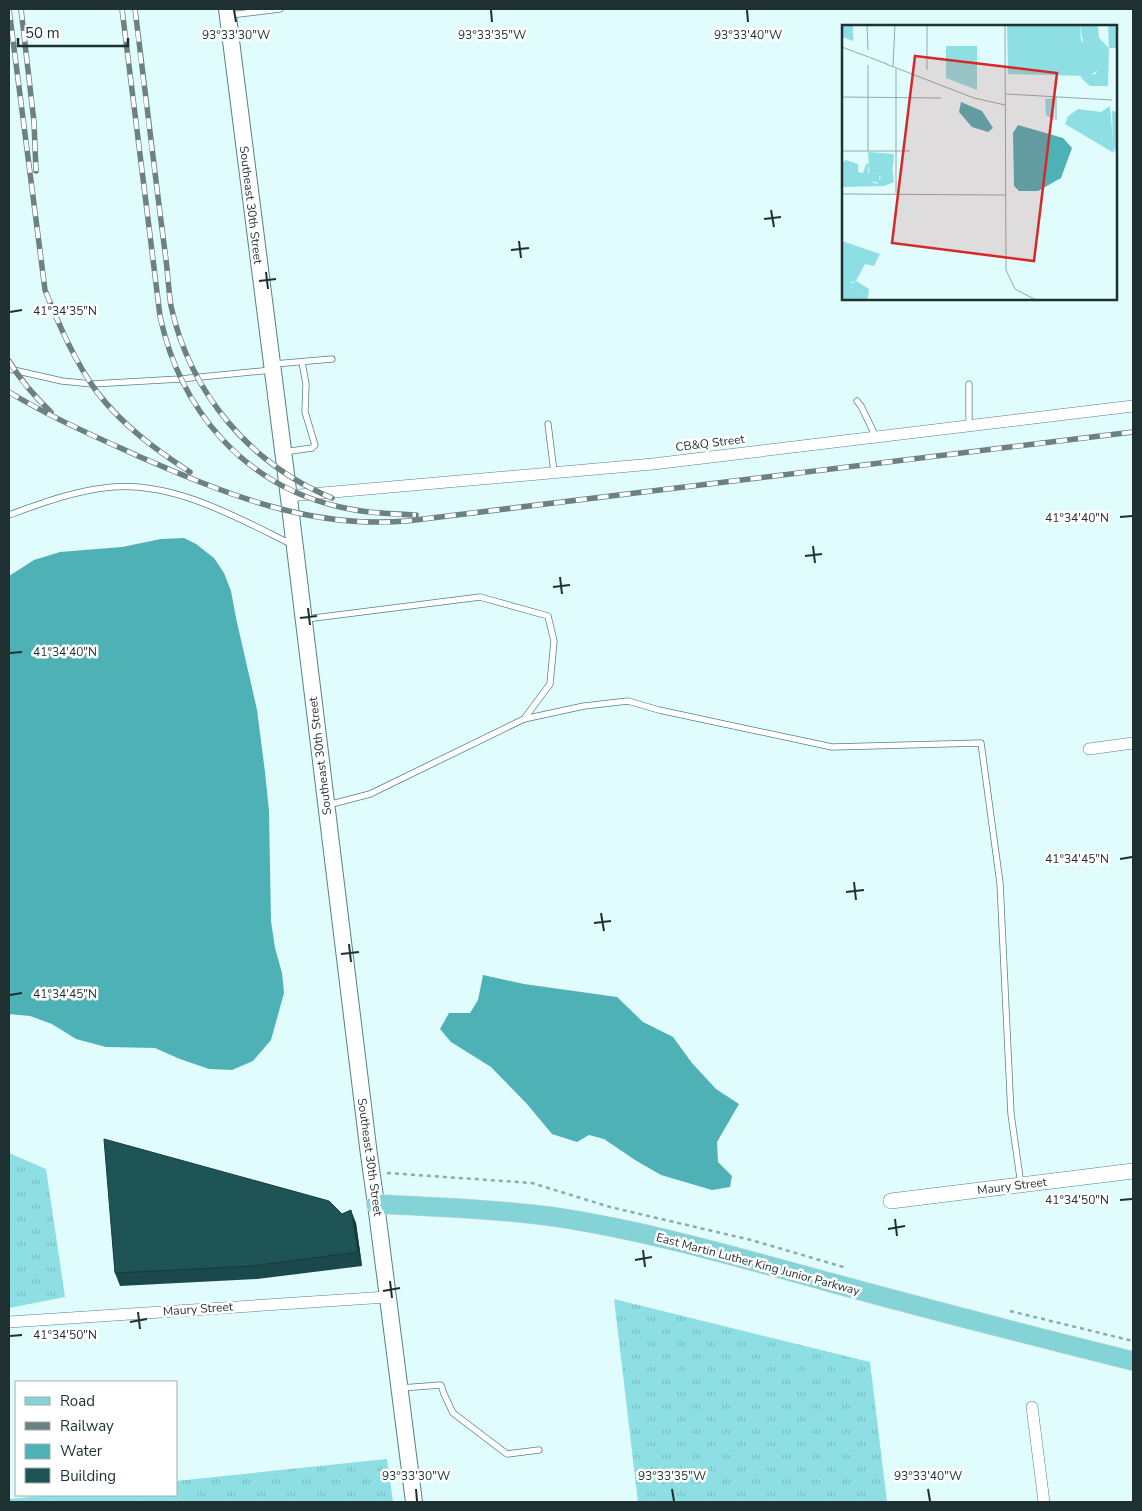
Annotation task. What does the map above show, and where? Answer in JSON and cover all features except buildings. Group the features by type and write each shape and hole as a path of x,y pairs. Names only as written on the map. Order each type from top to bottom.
{"main road":[{"name":"Southeast 30th Street","path":"227,12 283,452 368,1155 414,1502"},
{"name":"East Martin Luther King Junior Parkway","path":"376,1204 473,1208 510,1212 556,1218 632,1232 741,1259 956,1317 1133,1361"}],"street":[{"name":"CB&Q Street","path":"288,496 653,464 1133,406"},
{"path":"1089,749 1133,743"},
{"name":"Maury Street","path":"891,1201 1133,1171"},
{"name":"Maury Street","path":"9,1322 387,1297"},
{"path":"1032,1407 1044,1502"}],"lane":[{"path":"227,12 280,9"},
{"path":"9,369 62,381 92,384 180,379 332,359"},
{"path":"283,452 312,448 315,445 305,412 306,384 302,362"},
{"path":"969,384 969,426"},
{"path":"857,401 876,437"},
{"path":"548,424 554,472"},
{"path":"9,515 81,492 113,487 152,489 204,503 228,512 294,546"},
{"path":"303,619 480,597 548,616 554,641 550,684 524,719"},
{"path":"326,806 370,794 524,719 584,706 628,701 659,710 832,747 982,743 1000,883 1011,1114 1021,1185"},
{"path":"399,1388 441,1384 453,1413 507,1454 539,1450"}],"green space":[{"path":"9,1153 46,1169 65,1297 9,1308"},
{"path":"614,1299 870,1362 887,1502 638,1502"},
{"path":"387,1459 393,1502 9,1502 9,1499 40,1496 178,1496 178,1481"}],"water":[{"path":"184,538 196,544 214,558 224,573 231,591 257,710 269,811 271,921 275,948 282,973 284,993 271,1040 253,1061 232,1070 209,1069 155,1048 106,1047 76,1039 52,1024 30,1016 9,1014 9,576 34,560 60,552 122,547 161,539"},
{"path":"483,975 524,984 617,997 643,1022 673,1037 692,1063 716,1089 739,1104 717,1142 718,1162 732,1176 730,1187 712,1190 661,1175 604,1139 589,1135 577,1142 552,1134 527,1104 491,1067 451,1042 440,1029 449,1013 470,1013 478,1000"}],"railway":[{"path":"9,9 45,290 75,356 97,392 128,426 190,472"},
{"path":"21,9 34,122 36,171"},
{"path":"122,9 160,316 170,350 183,382 200,412 246,462 274,481 306,496 340,507 368,512 416,515"},
{"path":"135,9 170,301 180,338 193,368 209,396 228,422 250,445 275,466 302,484 332,498"},
{"path":"9,361 28,388 51,412"},
{"path":"9,392 56,418 138,456 236,495 302,514 336,520 371,522 407,521 1133,432"}]}
